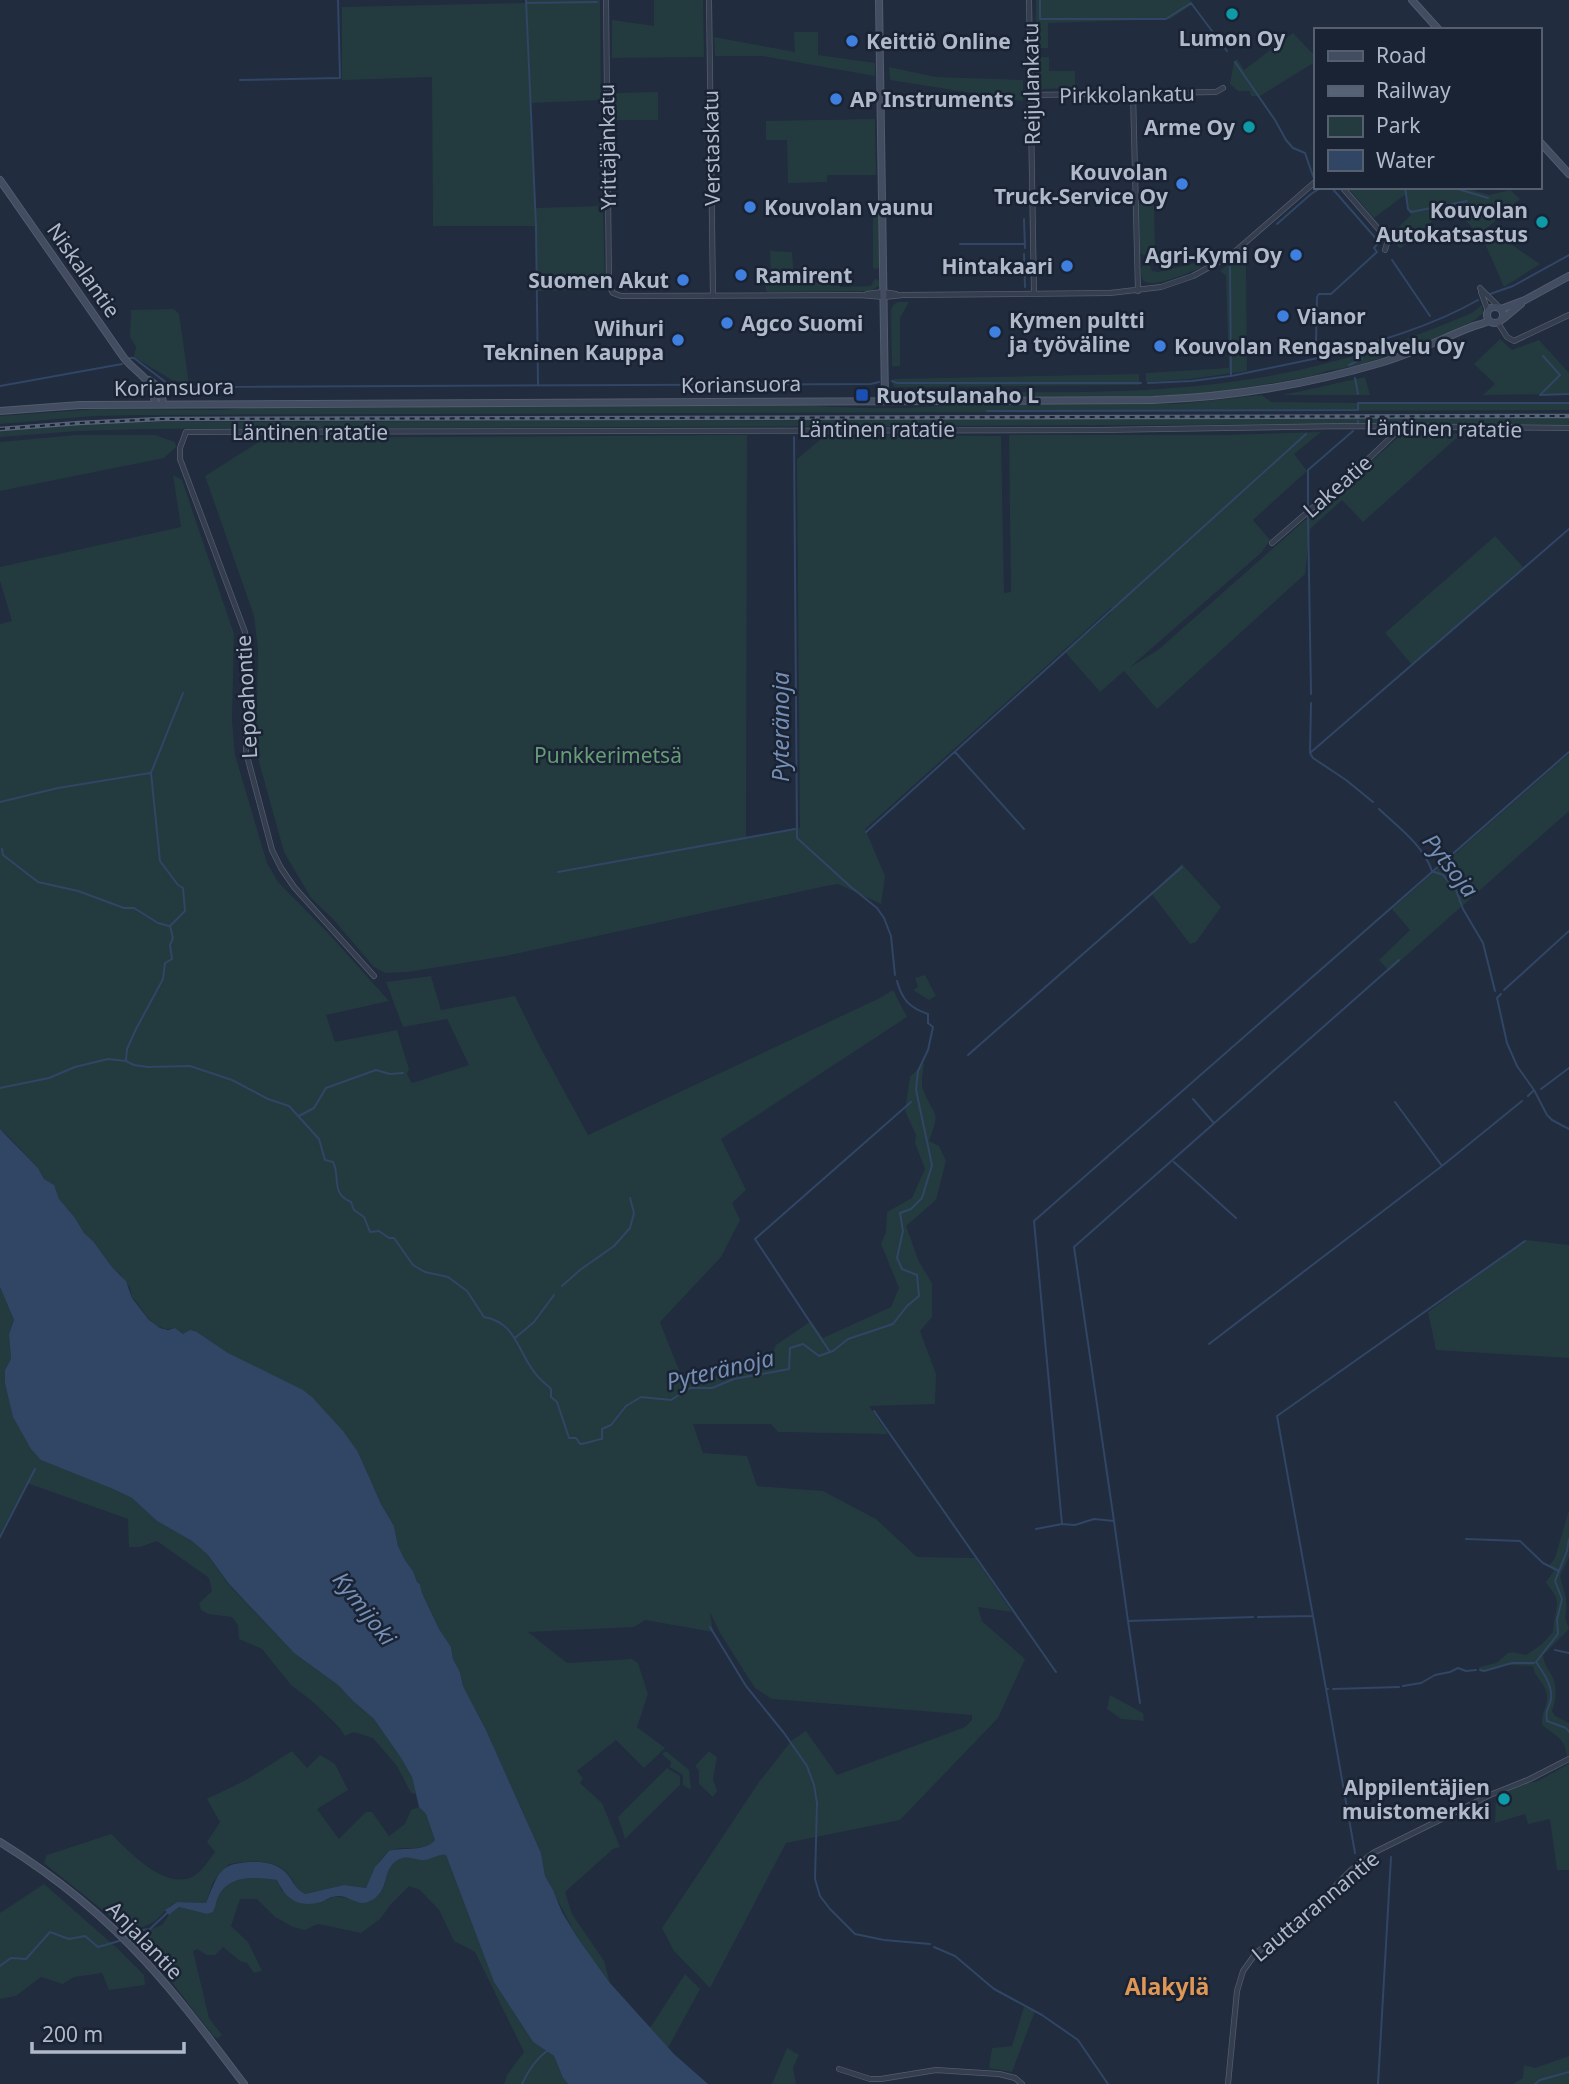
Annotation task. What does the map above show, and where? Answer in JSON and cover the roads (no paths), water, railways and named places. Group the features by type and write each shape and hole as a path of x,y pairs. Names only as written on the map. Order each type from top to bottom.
{"main road":[{"path":"879,0 885,401"},
{"path":"1412,0 1437,28"},
{"path":"1541,144 1569,174"},
{"name":"Niskalantie","path":"0,180 124,358 159,388 163,404"},
{"path":"1525,300 1501,321 1489,321 1488,312 1493,307 1500,308 1525,300 1569,276"},
{"path":"1500,308 1503,313 1501,321"},
{"name":"Koriansuora","path":"1472,326 1488,312"},
{"name":"Koriansuora","path":"0,411 62,406 155,404 1141,400 1221,396 1296,383 1381,363 1489,321"},
{"name":"Niskalantie","path":"143,376 153,389 155,404"},
{"name":"Anjalantie","path":"0,1842 69,1891 130,1945 180,2001 244,2084"}],"street":[{"name":"Yrittäjänkatu","path":"606,0 609,286 613,293 621,296 713,296"},
{"name":"Verstaskatu","path":"709,0 713,296"},
{"name":"Reijulankatu","path":"1029,0 1034,294"},
{"name":"Pirkkolankatu","path":"1031,95 1216,92 1223,89"},
{"path":"1133,93 1138,291"},
{"path":"713,296 1138,291 1178,281 1216,265 1241,248 1314,183"},
{"path":"1344,189 1388,240 1385,250"},
{"path":"1488,312 1480,288 1500,308"},
{"path":"1501,321 1507,337 1516,341 1569,316"},
{"name":"Lakeatie","path":"1272,543 1401,428"},
{"name":"Läntinen ratatie","path":"186,432 1569,428"},
{"name":"Lepoahontie","path":"186,432 179,453 182,466 245,632 246,752 272,850 294,887 374,976"},
{"name":"Lauttarannantie","path":"1228,2084 1237,1991 1243,1971 1256,1953 1310,1912 1351,1870 1373,1853 1490,1794 1530,1779 1569,1759"},
{"path":"839,2069 881,2079 927,2070 999,2074 1015,2078 1022,2084"}],"water":[{"name":"Kymijoki","path":"0,1129 38,1168 44,1179 54,1185 59,1199 84,1233 126,1281 132,1298 149,1320 160,1328 175,1328 183,1334 190,1330 197,1332 228,1353 303,1390 343,1431 358,1452 394,1526 398,1546 420,1584 439,1629 451,1647 463,1686 486,1730 541,1853 545,1876 562,1912 610,1983 674,2054 708,2084 568,2084 554,2056 533,2042 494,1982 446,1855 425,1860 403,1858 395,1861 381,1892 376,1898 364,1903 337,1896 313,1904 300,1903 285,1893 277,1880 245,1878 224,1888 213,1912 207,1914 179,1907 169,1915 165,1910 177,1902 206,1903 222,1871 244,1862 263,1862 277,1866 305,1894 344,1885 366,1888 375,1867 389,1851 420,1848 435,1840 426,1814 419,1807 412,1777 374,1719 338,1685 294,1653 229,1584 208,1555 192,1541 157,1521 132,1498 41,1460 31,1449 13,1417 5,1383 5,1370 11,1359 9,1334 14,1320 0,1287"}],"waterway":[{"path":"240,80 340,78 338,0"},
{"path":"526,0 536,226 538,384"},
{"path":"1040,0 1040,19 1166,19 1191,3 1227,51"},
{"path":"526,3 597,2"},
{"path":"1235,62 1286,140 1293,148 1305,153 1313,176"},
{"path":"1277,224 1319,189"},
{"path":"1333,189 1379,242 1374,248 1377,252 1331,294 1319,294 1317,297 1318,358 1420,327 1478,300"},
{"path":"1405,189 1408,209 1411,212 1467,201"},
{"path":"1458,189 1488,198"},
{"path":"1024,219 1025,248"},
{"path":"960,244 1025,244"},
{"path":"1024,254 1025,287"},
{"path":"1490,294 1513,286 1569,255"},
{"path":"1392,260 1430,316"},
{"path":"1230,267 1231,376 1318,358"},
{"path":"1349,365 1362,359 1361,356"},
{"path":"1543,356 1560,375 1540,395 1569,394"},
{"path":"130,358 134,358 172,387 879,382"},
{"path":"0,386 122,364"},
{"path":"1148,383 1230,376"},
{"path":"1355,378 1358,394"},
{"path":"892,381 1141,383"},
{"path":"987,411 1358,410 1358,403 1569,403"},
{"name":"Pytsoja","path":"1308,509 1308,470 1353,431"},
{"path":"866,832 1306,434"},
{"name":"Pyteränoja","path":"794,437 797,838 877,908 891,936 895,975"},
{"name":"Pytsoja","path":"1308,515 1311,694"},
{"path":"1310,753 1569,529"},
{"path":"126,1060 127,1049 136,1029 163,979 165,963 172,959 170,945 173,938 170,926 185,911 183,888 160,861 151,773 183,693"},
{"name":"Pytsoja","path":"1311,703 1310,753 1313,758 1373,802"},
{"path":"955,752 1024,829"},
{"path":"1062,1524 1034,1221 1569,752"},
{"path":"0,802 58,788 150,773"},
{"name":"Pytsoja","path":"1379,809 1423,853 1432,871 1443,875 1456,890 1463,909 1483,943 1495,991"},
{"path":"558,872 795,829"},
{"path":"2,849 3,855 38,882 78,891 124,908 134,908 158,923 169,926"},
{"path":"968,1055 1182,867"},
{"path":"1504,990 1569,931"},
{"path":"1114,1521 1074,1247 1399,960"},
{"name":"Pyteränoja","path":"0,1088 49,1078 75,1067 108,1059 148,1067 190,1066 232,1080 268,1099 289,1106 319,1139 325,1160 333,1162 340,1194 364,1217 370,1232 379,1231 389,1238 394,1238 413,1265 425,1272 448,1277 467,1291 484,1317 503,1325 515,1339 529,1365 551,1389 551,1397 557,1402 569,1438 576,1438 583,1444 602,1439 602,1429 611,1425 626,1406 641,1397 671,1400 690,1388 712,1388 734,1379 789,1369 790,1348 803,1344 819,1356 833,1351 848,1339 893,1324 919,1296 917,1275 902,1269 897,1258 903,1231 900,1213 911,1209 922,1198 932,1165 916,1090 918,1071 928,1050 933,1027 928,1023 928,1014 916,1009 904,998 897,981"},
{"name":"Pytsoja","path":"1501,994 1497,998 1507,1043 1517,1066 1547,1115 1569,1129"},
{"path":"1541,1089 1569,1068"},
{"path":"299,1116 314,1108 326,1088 376,1070 390,1074 403,1073"},
{"path":"1528,1096 1534,1090"},
{"path":"1193,1099 1213,1122"},
{"path":"1209,1344 1442,1166 1522,1101"},
{"path":"830,1352 755,1239 911,1102"},
{"path":"1395,1102 1442,1166"},
{"path":"1174,1162 1236,1218"},
{"path":"562,1286 614,1246 630,1228 634,1213 630,1198"},
{"path":"1313,1616 1277,1416 1525,1241"},
{"path":"515,1338 534,1322 554,1295"},
{"path":"874,1411 1056,1672"},
{"path":"0,1537 35,1469"},
{"path":"1036,1529 1062,1524 1075,1525 1094,1519 1114,1521 1128,1621 1253,1617"},
{"path":"1466,1539 1520,1541 1543,1563 1559,1571"},
{"path":"1569,1539 1555,1581 1562,1599 1557,1620 1558,1634 1536,1662 1550,1689 1547,1721 1566,1728 1569,1732"},
{"path":"1258,1617 1313,1616 1328,1689"},
{"path":"1128,1621 1140,1703"},
{"path":"710,1627 746,1686 807,1766 817,1803 815,1879 820,1896 855,1934 884,1940 930,1944"},
{"path":"1555,1650 1569,1653"},
{"path":"1480,1670 1512,1663 1534,1663"},
{"path":"1403,1686 1421,1683 1435,1675 1458,1668 1476,1670"},
{"path":"1333,1689 1399,1687"},
{"path":"1326,1689 1355,1853"},
{"path":"1378,2084 1391,1857"},
{"path":"126,1932 150,1929 169,1911"},
{"path":"0,1966 11,1958 26,1959 50,1932 69,1939 85,1936 98,1947 119,1941"},
{"path":"934,1947 955,1956 994,1989 1042,2015 1078,2040 1108,2084"},
{"path":"522,2084 533,2065 548,2050"},
{"path":"1535,2084 1540,2080 1569,2072"}],"railway":[{"path":"0,429 161,419 1569,416"}],"place":[{"name":"Lumon Oy","path":"1232,14"},
{"name":"Keittiö Online","path":"852,41"},
{"name":"AP Instruments","path":"836,99"},
{"name":"Arme Oy","path":"1249,127"},
{"name":"Kouvolan Truck-Service Oy","path":"1182,184"},
{"name":"Kouvolan vaunu","path":"750,207"},
{"name":"Kouvolan Autokatsastus","path":"1542,222"},
{"name":"Agri-Kymi Oy","path":"1296,255"},
{"name":"Hintakaari","path":"1067,266"},
{"name":"Ramirent","path":"741,275"},
{"name":"Suomen Akut","path":"683,280"},
{"name":"Vianor","path":"1283,316"},
{"name":"Agco Suomi","path":"727,323"},
{"name":"Kymen pultti ja työväline","path":"995,332"},
{"name":"Wihuri Tekninen Kauppa","path":"678,340"},
{"name":"Kouvolan Rengaspalvelu Oy","path":"1160,346"},
{"name":"Ruotsulanaho L","path":"862,395"},
{"name":"Alppilentäjien muistomerkki","path":"1504,1799"}],"district":[{"name":"Alakylä","path":"1167,1986"}],"park label":[{"name":"Punkkerimetsä","path":"608,755"}]}
